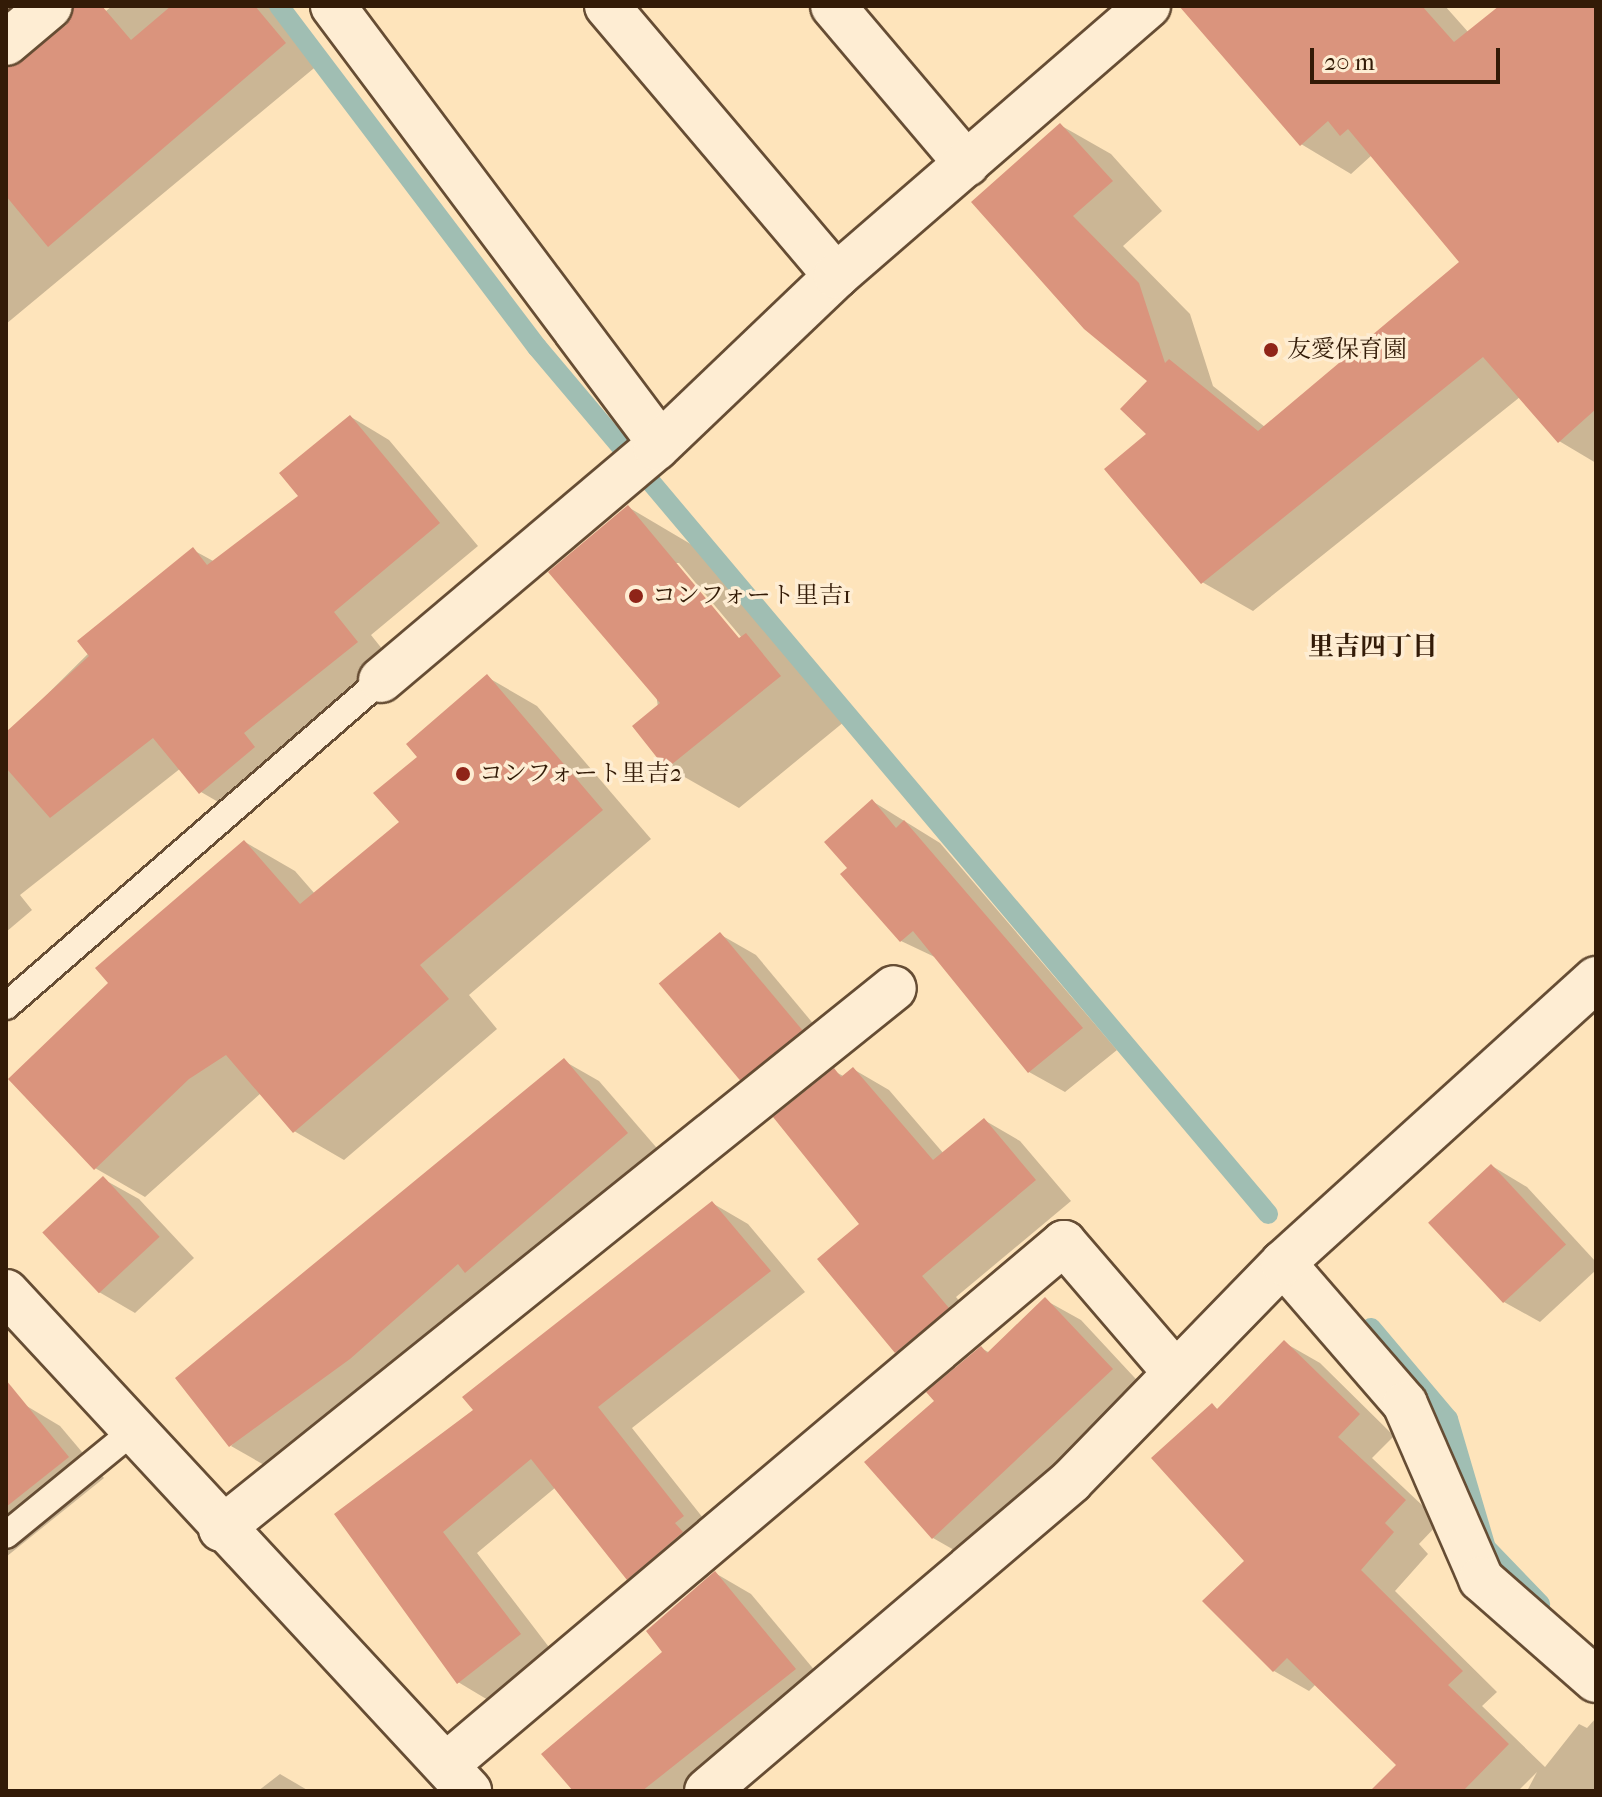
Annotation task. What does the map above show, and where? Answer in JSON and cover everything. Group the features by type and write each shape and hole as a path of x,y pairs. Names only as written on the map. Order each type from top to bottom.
{"street":[{"path":"6,43 50,6"},
{"path":"333,6 658,446"},
{"path":"607,6 836,276"},
{"path":"833,6 967,164"},
{"path":"381,680 658,446 836,276 1148,6"},
{"path":"707,1791 1071,1481 1283,1263 1596,979"},
{"path":"221,1529 894,988"},
{"path":"6,1292 221,1529 457,1778 1064,1243 1175,1372"},
{"path":"1283,1263 1405,1404 1481,1579 1596,1680"}],"lane":[{"path":"6,1006 381,680"},
{"path":"6,1535 132,1432"}],"building":[{"path":"74,6 102,6 131,40 171,6 255,6 286,43 48,247 6,196 6,67 66,25"},
{"path":"1179,6 1422,6 1454,42 1499,6 1596,6 1596,409 1558,443 1483,357 1201,584 1104,469 1146,434 1120,409 1147,381 1084,329 971,202 1060,123 1113,181 1073,216 1139,283 1165,363 1169,359 1258,431 1459,262 1348,129 1340,136 1328,121 1300,146"},
{"path":"350,415 440,523 334,612 358,642 244,733 255,747 199,794 153,738 50,818 6,768 6,732 89,656 77,641 193,547 207,565 298,496 279,473"},
{"name":"コンフォート里吉1","path":"628,505 739,638 746,633 781,676 666,769 632,726 660,703 548,572"},
{"path":"487,674 603,810 420,965 449,999 293,1133 226,1055 189,1079 94,1170 8,1079 108,983 95,968 244,840 300,904 399,822 373,793 417,757 406,744"},
{"path":"872,799 896,828 904,820 1083,1028 1028,1073 913,931 900,942 840,874 847,868 824,842"},
{"path":"720,932 802,1030 741,1081 659,983"},
{"path":"564,1058 628,1133 465,1273 458,1264 350,1359 229,1447 175,1378"},
{"path":"853,1067 933,1160 984,1118 1036,1180 922,1276 949,1308 895,1353 817,1259 859,1224 773,1117 834,1068 841,1077"},
{"path":"1491,1164 1566,1244 1503,1303 1428,1223"},
{"path":"103,1176 160,1237 99,1293 42,1233"},
{"path":"712,1201 771,1271 598,1407 684,1516 675,1523 683,1532 627,1580 531,1459 443,1532 521,1634 457,1684 334,1514 473,1410 462,1397"},
{"path":"1045,1297 1113,1369 932,1539 864,1462 934,1401 926,1392 981,1346 987,1353"},
{"path":"1284,1340 1360,1414 1338,1437 1406,1500 1385,1523 1394,1532 1361,1570 1463,1671 1448,1685 1509,1744 1463,1791 1370,1791 1396,1765 1287,1658 1273,1672 1202,1601 1244,1561 1151,1458 1212,1403 1217,1409"},
{"path":"6,1380 69,1457 6,1507"},
{"path":"715,1571 796,1669 642,1791 573,1791 541,1754 662,1652 646,1631"}],"waterway":[{"path":"279,6 537,347 1268,1214"},
{"path":"1371,1328 1448,1419 1486,1548 1540,1604"}],"place":[{"name":"友愛保育園","path":"1271,350"},
{"name":"コンフォート里吉1","path":"636,596"},
{"name":"コンフォート里吉2","path":"463,774"}],"district":[{"name":"里吉四丁目","path":"1373,647"}]}
